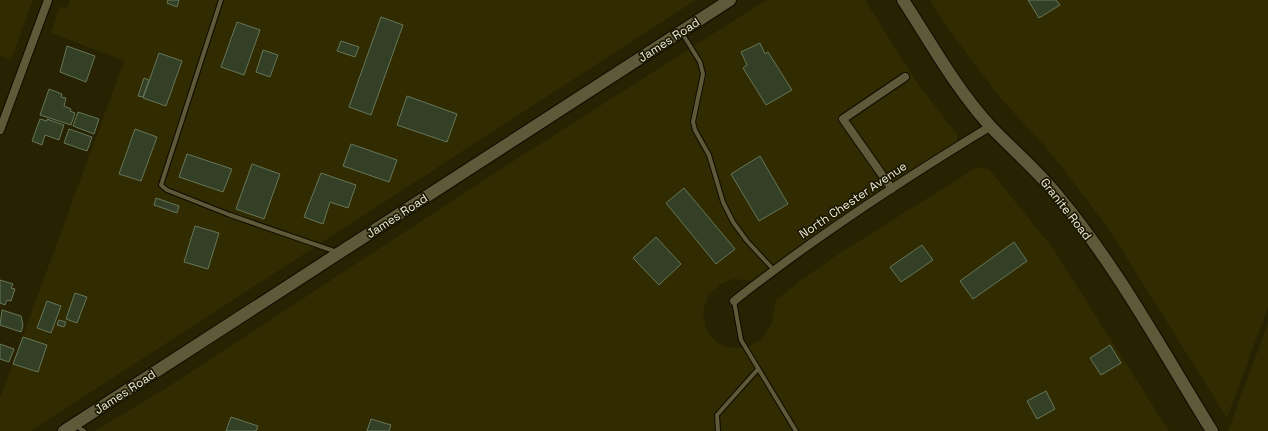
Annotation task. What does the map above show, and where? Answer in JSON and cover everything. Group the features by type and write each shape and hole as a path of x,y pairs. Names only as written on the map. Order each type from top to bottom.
{"main road":[{"name":"James Road","path":"74,429 339,253 730,0"},
{"name":"Granite Road","path":"903,0 933,49 991,126 1014,148 1058,196 1108,263 1212,431"}],"street":[{"path":"0,130 48,0"},
{"path":"892,189 843,119 905,77"},
{"name":"North Chester Avenue","path":"734,301 773,269 892,189 991,126"}],"lane":[{"path":"221,0 161,185 167,190 339,253"},
{"path":"681,32 700,62 703,74 693,122 695,130 709,155 723,202 742,235 773,269"},
{"path":"734,301 741,340 796,431"},
{"path":"718,431 717,415 758,369"}],"shaded area":[{"path":"0,0 33,0 11,60 0,56"},
{"path":"70,0 696,0 31,431 0,431 0,398 124,61 51,33 60,6 67,9"},
{"path":"766,0 865,0 918,84 957,134 958,143 821,232 753,281 733,279 721,284 708,295 703,312 706,329 716,342 726,347 746,348 762,339 772,322 776,300 804,278 837,255 977,167 989,169 1052,247 1169,431 95,431 160,392 490,176"},
{"path":"930,0 1268,0 1268,307 1227,418 1108,228 1049,151 1004,102 974,64 943,22"},
{"path":"1268,323 1268,431 1228,431"}],"building":[{"path":"168,0 179,0 177,7 167,3"},
{"path":"1028,0 1056,0 1060,5 1039,18"},
{"path":"381,17 403,25 371,115 349,107"},
{"path":"237,22 260,30 244,75 221,67"},
{"path":"341,41 359,47 355,57 337,51"},
{"path":"760,43 765,54 768,52 792,90 766,105 743,68 747,65 741,52"},
{"path":"67,46 95,56 86,82 60,72"},
{"path":"263,50 278,55 270,77 256,72"},
{"path":"159,53 182,61 166,106 143,98"},
{"path":"144,78 149,80 143,97 138,96"},
{"path":"49,89 62,94 61,97 66,98 64,106 71,109 70,111 75,113 71,125 40,115"},
{"path":"407,96 457,114 447,142 397,125"},
{"path":"78,112 99,119 94,134 73,126"},
{"path":"40,119 47,121 47,119 64,125 59,140 45,135 42,145 32,141"},
{"path":"69,129 92,137 87,151 64,143"},
{"path":"135,129 157,137 141,181 119,174"},
{"path":"351,144 397,160 389,182 343,166"},
{"path":"187,154 232,169 223,192 179,177"},
{"path":"760,156 788,204 759,221 731,174"},
{"path":"252,164 280,174 264,219 236,209"},
{"path":"321,173 356,185 348,208 330,202 323,224 304,217"},
{"path":"684,188 735,249 716,264 666,203"},
{"path":"156,198 179,206 177,213 154,205"},
{"path":"195,226 219,233 208,269 184,262"},
{"path":"656,237 681,264 659,285 633,258"},
{"path":"1014,242 1027,261 973,299 960,281"},
{"path":"922,245 933,260 901,282 890,267"},
{"path":"0,280 13,284 11,288 15,289 11,301 7,300 5,305 0,303"},
{"path":"75,293 87,297 77,323 66,319"},
{"path":"47,301 61,306 51,333 37,328"},
{"path":"2,310 21,316 23,325 21,332 0,325"},
{"path":"59,320 66,322 64,327 57,325"},
{"path":"23,337 47,345 38,372 13,364"},
{"path":"0,344 14,349 9,362 0,359"},
{"path":"1110,345 1121,363 1101,375 1090,358"},
{"path":"1046,391 1055,409 1037,419 1027,401"},
{"path":"231,417 258,426 256,431 226,431"},
{"path":"371,419 391,425 389,431 367,431"}]}
